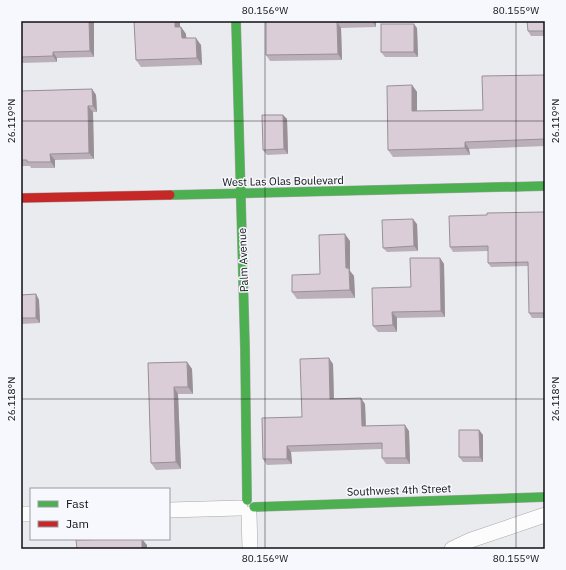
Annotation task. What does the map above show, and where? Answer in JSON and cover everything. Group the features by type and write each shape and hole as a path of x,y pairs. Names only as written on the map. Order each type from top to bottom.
{"street":[{"name":"Palm Avenue","path":"236,21 245,348 247,507 250,549"},
{"name":"West Las Olas Boulevard","path":"21,198 545,186"},
{"name":"Southwest 4th Street","path":"247,507 545,497"},
{"path":"170,510 247,507"},
{"path":"452,549 471,540 545,515"}],"building":[{"path":"21,21 89,21 90,51 53,52 53,56 21,57"},
{"path":"134,21 175,21 175,27 181,27 182,38 196,38 197,58 136,60"},
{"path":"266,21 372,21 337,22 338,54 266,55"},
{"path":"527,21 545,21 545,31 528,31"},
{"path":"381,24 414,24 414,52 381,52"},
{"path":"545,75 545,139 465,142 465,148 388,150 387,86 412,85 412,111 483,110 482,76"},
{"path":"92,89 93,106 88,106 89,153 50,154 51,162 27,162 27,160 21,160 21,91"},
{"path":"262,115 283,115 284,149 263,150"},
{"path":"545,212 545,313 529,313 528,262 488,263 488,246 450,247 449,216 487,215 487,213"},
{"path":"413,219 414,246 383,248 382,220"},
{"path":"345,234 346,268 349,268 350,290 292,292 292,275 320,274 319,235"},
{"path":"410,258 440,258 441,311 392,312 393,325 373,326 372,288 411,287"},
{"path":"36,294 36,318 21,318 21,295"},
{"path":"329,358 330,399 361,398 362,426 405,425 406,458 382,458 382,443 287,446 287,459 263,459 262,418 302,417 300,359"},
{"path":"187,362 188,387 174,387 176,462 151,463 148,363"},
{"path":"459,430 479,430 480,457 459,457"},
{"path":"76,540 142,540 142,549 77,549"}],"traffic: fast":[{"path":"236,21 245,348 247,500"},
{"path":"170,195 545,186"},
{"path":"254,507 545,497"}],"traffic: jam":[{"path":"21,198 170,195"}]}
